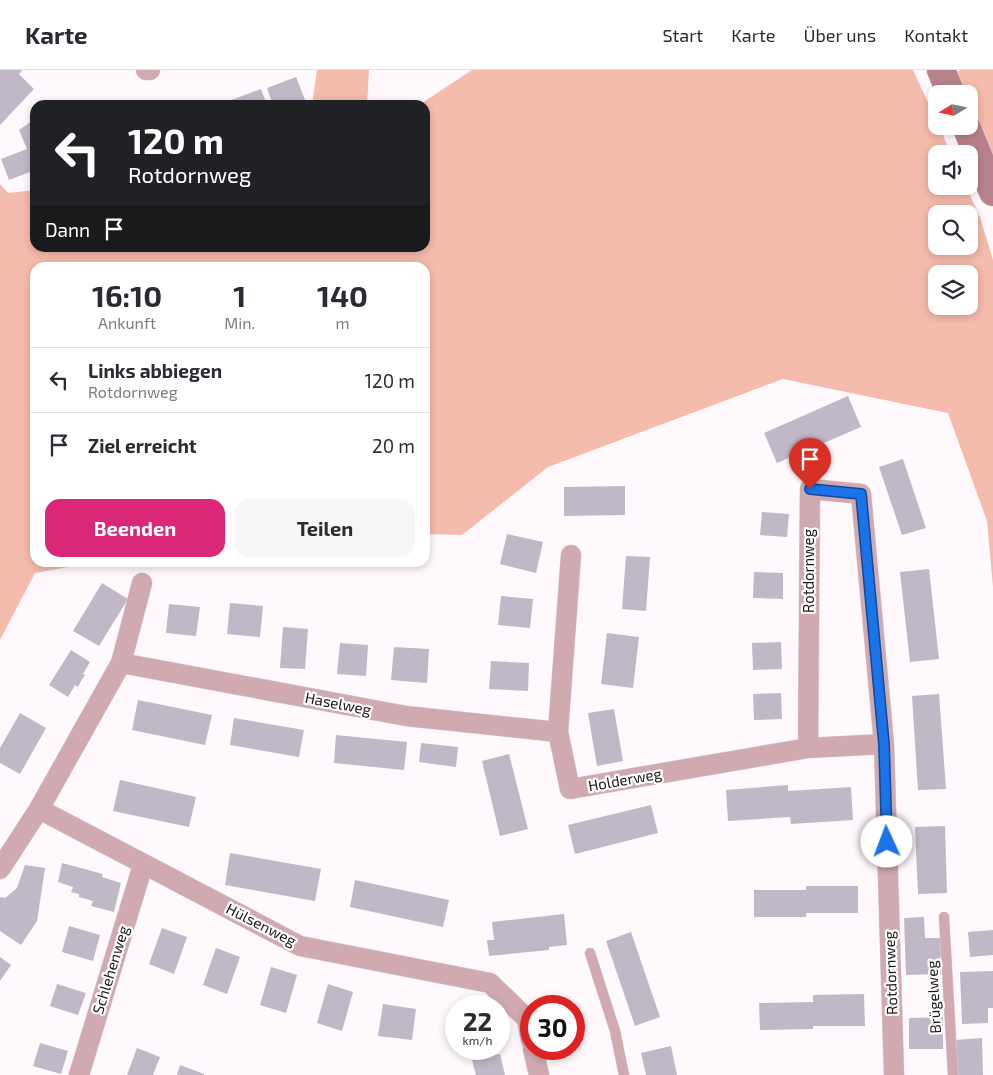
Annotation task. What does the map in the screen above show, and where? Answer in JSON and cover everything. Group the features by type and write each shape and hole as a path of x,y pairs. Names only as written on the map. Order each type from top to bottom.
{"street":[{"path":"941,70 947,85"},
{"path":"970,135 993,192"},
{"name":"Rotdornweg","path":"808,748 810,489 861,494 884,744 894,1075"},
{"name":"Holderweg","path":"571,555 558,732 570,789 808,748 884,744"},
{"path":"0,869 40,809 121,663 142,583"},
{"name":"Haselweg","path":"121,663 406,716 558,732"},
{"name":"Hülsenweg","path":"40,809 143,865 300,946 490,983 520,1012"},
{"name":"Schlehenweg","path":"79,1075 143,865"},
{"path":"536,1060 539,1075"}],"lane":[{"name":"Brügelweg","path":"944,917 953,1075"},
{"path":"590,954 615,1031 624,1075"}],"shaded area":[{"path":"317,70 369,70 367,100 313,100"},
{"path":"472,70 913,70 928,103 928,135 943,135 947,145 928,145 928,195 970,195 975,205 928,205 928,255 978,255 978,213 993,260 993,587 987,521 948,413 783,379 548,467 462,535 430,534 430,262 30,262 30,567 69,567 35,573 0,640 0,184 8,193 30,191 30,252 430,252 430,100 427,100"},
{"path":"961,70 993,70 993,156 978,122 978,85 962,85 956,72"}],"building":[{"path":"0,70 22,70 19,74 34,89 0,125"},
{"path":"296,77 305,100 271,100 267,88"},
{"path":"261,89 265,100 231,100"},
{"path":"30,122 30,172 9,180 1,159 27,149 19,130"},
{"path":"848,396 861,427 777,463 764,433"},
{"path":"903,459 926,528 902,535 879,467"},
{"path":"625,486 625,515 564,516 564,487"},
{"path":"762,512 789,514 787,537 760,535"},
{"path":"507,534 543,542 536,573 500,564"},
{"path":"626,556 650,557 646,611 622,609"},
{"path":"929,569 939,659 910,662 900,572"},
{"path":"754,572 783,573 783,599 753,598"},
{"path":"102,583 128,599 99,646 73,631"},
{"path":"501,596 533,599 530,628 498,625"},
{"path":"230,603 263,606 260,637 227,634"},
{"path":"169,604 200,607 196,636 166,633"},
{"path":"283,627 308,629 305,669 280,668"},
{"path":"607,633 639,637 633,688 601,684"},
{"path":"781,642 782,669 753,670 752,643"},
{"path":"340,643 368,645 366,676 337,674"},
{"path":"394,647 429,649 427,683 391,680"},
{"path":"71,650 90,662 78,687 75,685 68,697 49,685"},
{"path":"491,661 529,663 528,691 489,689"},
{"path":"781,693 782,719 754,720 753,694"},
{"path":"939,694 946,789 918,790 912,696"},
{"path":"138,700 212,715 205,745 132,730"},
{"path":"614,709 623,761 597,766 588,713"},
{"path":"20,713 46,728 20,774 0,763 0,748"},
{"path":"234,718 304,730 299,757 230,745"},
{"path":"336,735 407,742 404,770 334,763"},
{"path":"421,743 458,747 456,767 419,762"},
{"path":"509,754 528,829 500,836 482,761"},
{"path":"120,780 196,797 189,827 113,811"},
{"path":"788,785 788,791 851,787 853,820 791,824 790,817 728,821 726,790"},
{"path":"651,805 658,833 575,854 568,825"},
{"path":"945,826 947,893 918,894 915,827"},
{"path":"230,853 321,869 315,901 225,885"},
{"path":"62,863 103,874 102,877 121,883 114,912 91,906 93,901 79,897 79,894 71,892 73,887 58,882"},
{"path":"25,865 45,868 37,921 21,945 0,931 0,897 5,898 17,888"},
{"path":"355,880 449,900 443,927 350,907"},
{"path":"806,886 858,886 858,913 806,913 806,917 754,917 754,890 806,890"},
{"path":"564,914 567,945 549,947 549,950 489,956 487,940 494,940 492,922"},
{"path":"924,917 925,938 943,938 944,956 940,957 941,974 906,975 904,918"},
{"path":"69,926 100,935 93,961 62,952"},
{"path":"162,928 187,937 174,974 149,964"},
{"path":"993,930 993,955 970,957 968,932"},
{"path":"631,932 660,1017 635,1026 606,941"},
{"path":"216,948 240,957 227,994 203,985"},
{"path":"0,957 11,965 0,981"},
{"path":"271,967 297,975 286,1013 260,1005"},
{"path":"993,971 993,1008 988,1008 988,1023 962,1024 960,972"},
{"path":"57,984 86,993 78,1015 50,1006"},
{"path":"328,984 353,992 342,1031 317,1023"},
{"path":"864,994 865,1026 813,1026 813,1029 760,1030 759,1003 813,1002 813,995"},
{"path":"383,1004 416,1009 412,1040 378,1036"},
{"path":"943,1017 943,1049 909,1049 909,1018"},
{"path":"982,1038 983,1075 957,1075 955,1040"},
{"path":"40,1043 68,1051 61,1074 33,1066"},
{"path":"671,1046 677,1075 646,1075 641,1053"},
{"path":"137,1048 160,1057 153,1075 127,1075"},
{"path":"472,1060 501,1060 505,1075 476,1075"},
{"path":"180,1065 204,1074 204,1075 177,1075"}],"route":[{"path":"810,489 861,494 884,744 887,842"}]}
